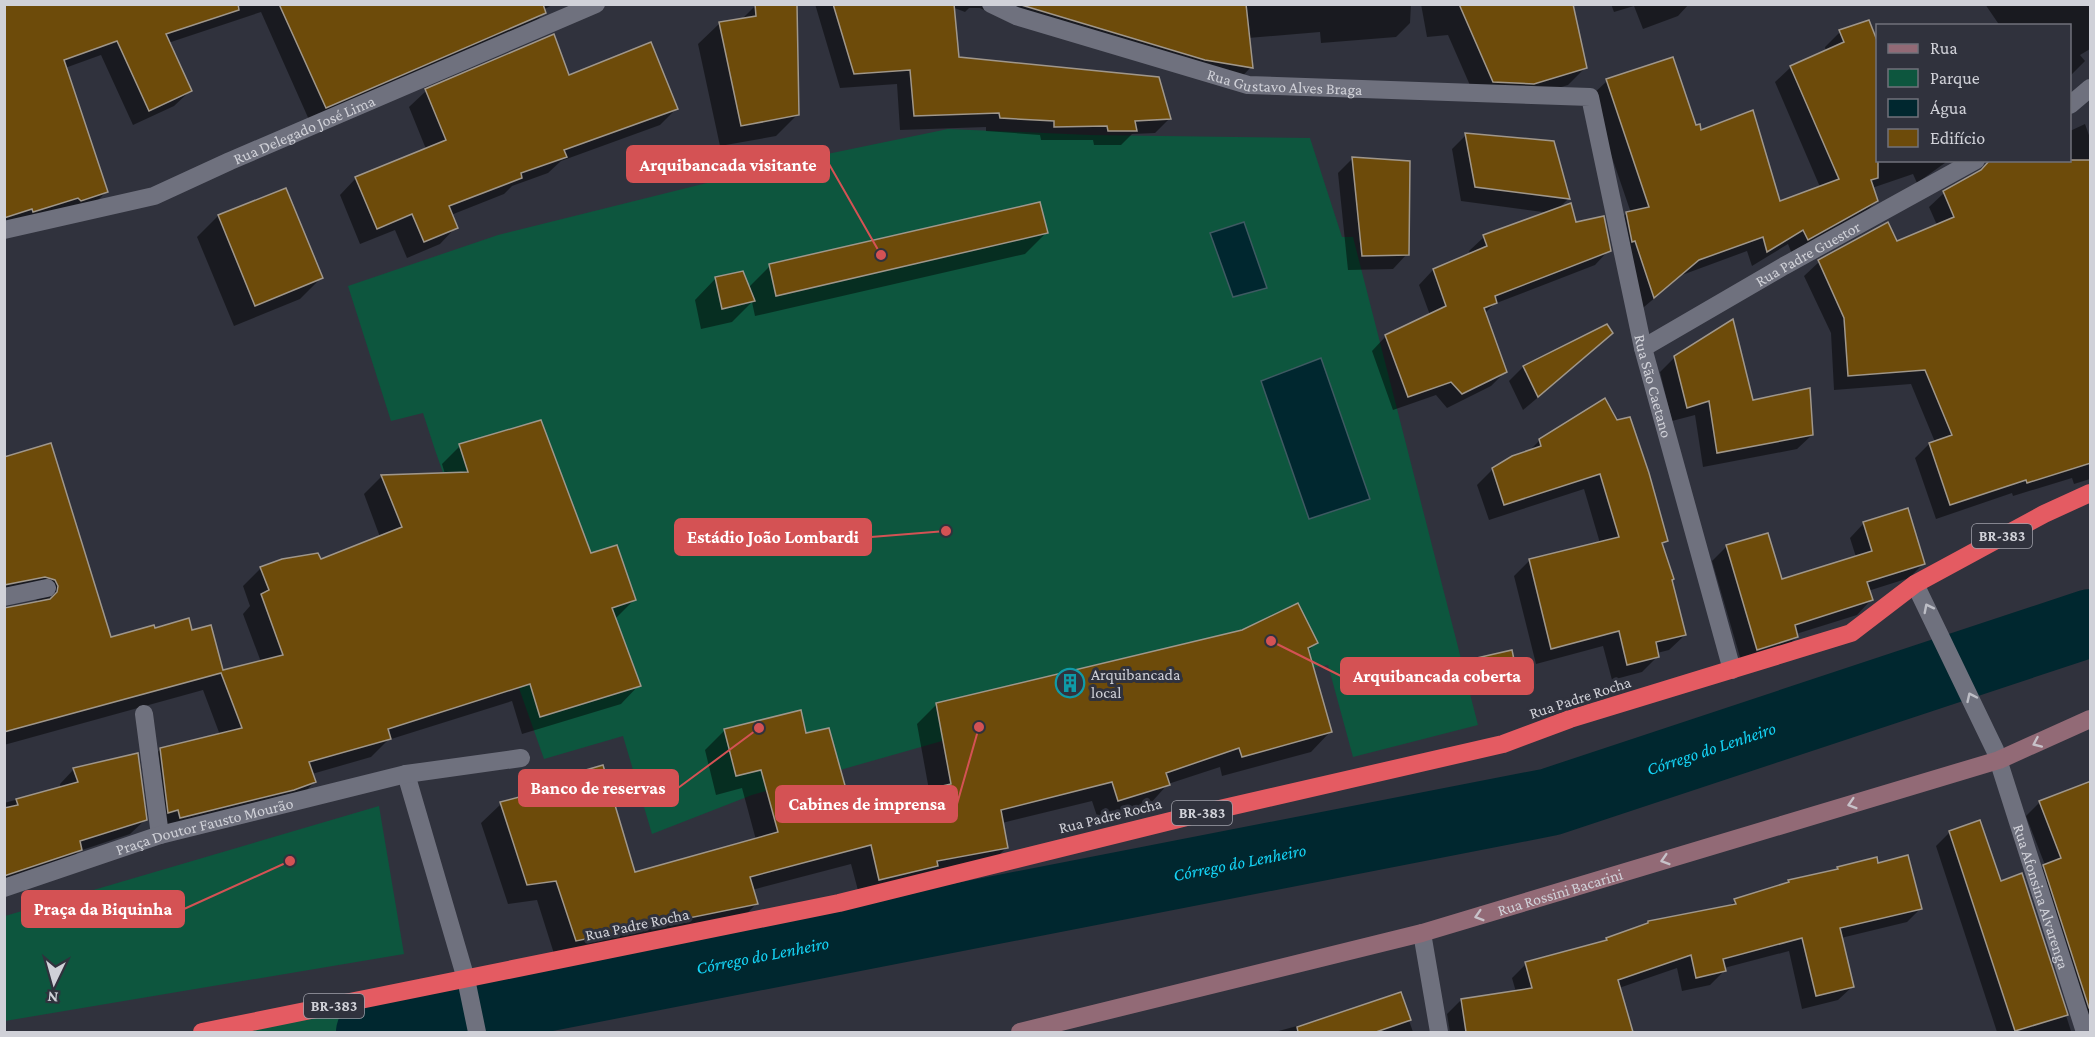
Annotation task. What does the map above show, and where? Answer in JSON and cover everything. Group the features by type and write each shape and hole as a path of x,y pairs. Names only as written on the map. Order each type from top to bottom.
{"highway":[{"name":"Rua Padre Rocha","path":"202,1032 839,903 1210,811 1503,744 1570,719 1851,633 1915,584 2043,514 2091,493"}],"main road":[{"name":"Rua Rossini Bacarini","path":"1020,1032 1422,933 1997,755 2091,719"}],"street":[{"name":"Rua Delegado José Lima","path":"4,230 154,196 230,161 596,4"},
{"name":"Rua Gustavo Alves Braga","path":"991,4 1016,16 1248,85 1590,97"},
{"path":"2071,104 2091,88"},
{"name":"Rua São Caetano","path":"1590,97 1643,348 1732,670"},
{"name":"Rua Padre Guestor","path":"1643,348 1784,266 1972,162"},
{"name":"Rua Afonsina Alvarenga","path":"1915,584 1997,755 2085,1032"},
{"path":"4,597 47,588"},
{"path":"144,714 160,835"},
{"name":"Praça Doutor Fausto Mourão","path":"4,888 160,835 406,774 521,758"},
{"path":"406,774 466,979 477,1032"},
{"path":"1422,933 1439,1032"}],"green space":[{"path":"948,129 1090,135 1310,138 1342,237 1353,237 1478,725 1353,757 1328,665 1016,720 752,795 652,834 623,736 544,759 423,413 391,421 348,286 498,235 803,159"},
{"path":"379,806 404,954 5,1021 5,916"},
{"path":"444,992 452,1032 215,1032"}],"water":[{"path":"1244,222 1267,288 1233,297 1210,233"},
{"path":"1321,358 1370,499 1309,519 1261,381"}],"building":[{"path":"4,4 238,4 239,10 166,34 192,91 149,111 117,41 64,60 108,192 81,201 78,198 4,218"},
{"path":"279,4 543,4 546,13 326,108"},
{"path":"755,4 797,4 799,115 741,126 719,22 756,16"},
{"path":"833,4 954,4 959,57 1159,77 1171,119 1135,121 1137,131 1108,131 1107,126 1054,127 1054,121 1000,118 999,113 914,116 910,70 854,74"},
{"path":"1018,4 1246,4 1253,68 1205,60"},
{"path":"1459,4 1573,4 1587,68 1534,84 1493,82"},
{"path":"1869,20 1876,38 1878,178 1871,180 1878,201 1808,240 1803,230 1767,252 1763,237 1699,260 1654,298 1635,241 1632,242 1626,212 1649,207 1606,79 1673,57 1696,125 1700,124 1701,130 1753,110 1780,201 1839,179 1790,66 1844,42 1839,30"},
{"path":"554,34 569,75 651,42 678,109 564,150 567,157 521,173 522,178 449,206 458,228 424,242 412,214 377,229 355,177 446,140 425,89"},
{"path":"1465,133 1554,141 1570,199 1475,187"},
{"path":"1352,157 1410,161 1409,255 1362,256"},
{"path":"2091,160 2091,463 2027,483 2026,480 1950,505 1929,443 1952,435 1925,370 1848,376 1844,318 1818,260 1888,222 1897,241 1954,217 1943,191 1981,170 1988,162"},
{"path":"286,188 323,278 255,306 218,215"},
{"path":"1040,202 1048,233 776,296 769,264"},
{"path":"1571,203 1576,222 1604,216 1611,251 1495,296 1497,303 1484,308 1507,372 1462,394 1451,382 1408,397 1385,335 1446,306 1433,269 1487,246 1483,235"},
{"path":"743,271 755,301 722,309 715,277"},
{"path":"1733,319 1753,400 1810,388 1813,435 1717,453 1709,401 1687,408 1674,356"},
{"path":"1607,324 1613,333 1538,397 1523,366"},
{"path":"1605,398 1617,420 1630,417 1668,541 1662,543 1674,579 1672,580 1686,635 1656,642 1659,657 1627,665 1619,631 1551,649 1529,559 1619,537 1600,474 1504,505 1492,468 1512,456 1541,446 1539,439"},
{"path":"541,420 591,553 617,545 636,600 612,608 641,686 540,717 530,684 388,729 391,739 309,762 316,782 294,790 180,818 178,810 168,813 160,748 242,728 221,673 4,732 4,608 50,599 57,592 58,586 55,580 45,577 4,585 4,457 51,443 111,637 189,618 192,630 211,625 223,670 283,655 261,594 269,590 260,567 282,559 318,553 321,559 402,527 381,475 468,472 459,444"},
{"path":"1908,508 1925,564 1867,582 1873,600 1795,625 1798,637 1757,650 1726,545 1768,533 1782,579 1872,551 1863,522"},
{"path":"1298,603 1318,643 1308,648 1332,732 1242,757 1239,748 1166,773 1170,785 1118,801 1112,782 1001,810 1008,848 937,861 938,866 879,880 871,845 750,877 758,904 576,941 556,881 527,885 500,802 527,795 527,787 603,765 635,872 778,832 761,770 736,776 724,729 801,710 806,733 829,728 851,807 951,784 936,703 1242,630"},
{"path":"1512,650 1518,679 1478,687 1472,659"},
{"path":"138,753 147,820 80,841 82,850 4,876 4,808 18,805 16,799 78,782 73,768"},
{"path":"2091,781 2091,1008 2089,1008 2043,865 2061,858 2039,801"},
{"path":"1980,820 2001,881 2022,873 2068,1015 2015,1031 1949,831"},
{"path":"1908,855 1922,909 1840,928 1854,987 1816,996 1802,938 1723,959 1726,971 1696,978 1691,955 1618,980 1633,1032 1466,1032 1461,999 1532,988 1525,962 1607,940 1606,938 1648,923 1648,921 1736,904 1734,899 1789,882 1788,880 1838,869 1837,867 1877,857 1878,863"},
{"path":"1401,992 1411,1020 1376,1032 1298,1032 1297,1027"}],"waterway":[{"name":"Córrego do Lenheiro","path":"370,1032 1550,802 2090,623"}],"place":[{"name":"Arquibancada visitante","path":"881,255"},
{"name":"Estádio João Lombardi","path":"946,531"},
{"name":"Arquibancada coberta","path":"1271,641"},
{"name":"Arquibancada local","path":"1070,683"},
{"name":"Cabines de imprensa","path":"979,727"},
{"name":"Banco de reservas","path":"759,728"},
{"name":"Praça da Biquinha","path":"290,861"}]}
